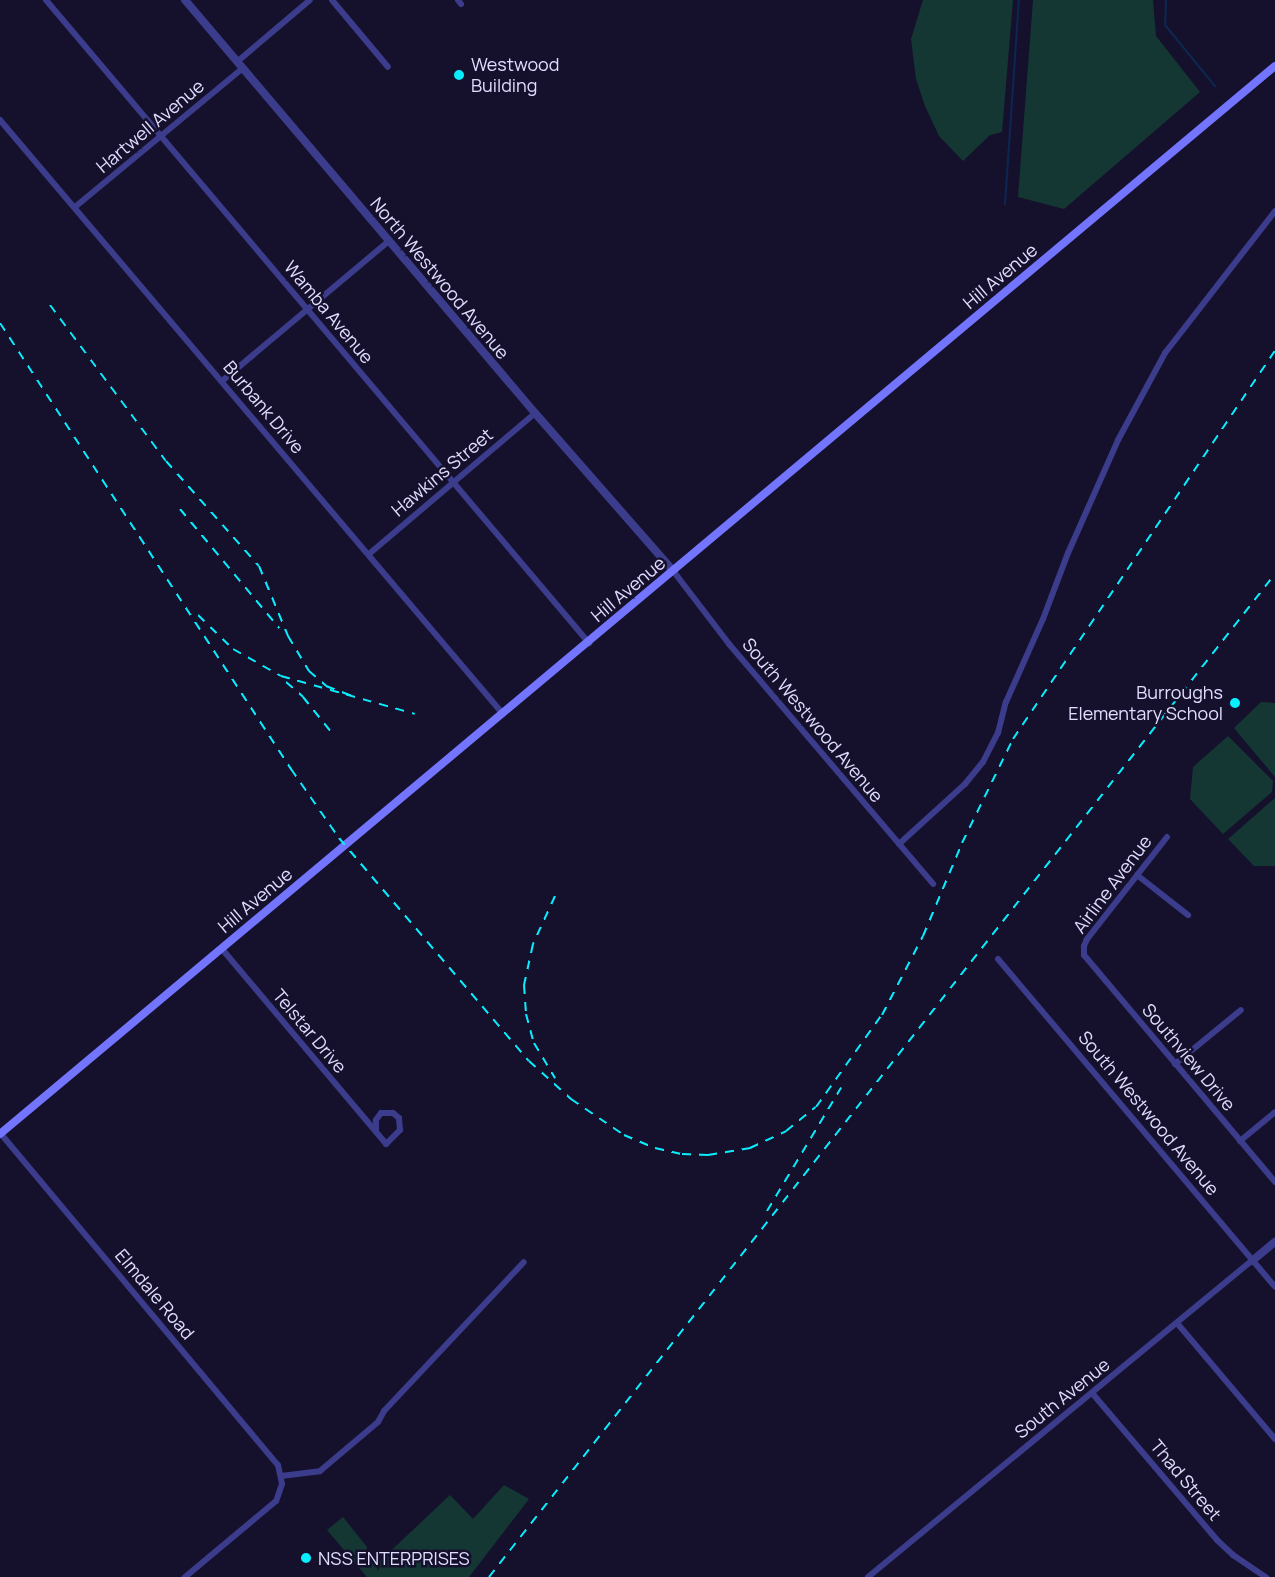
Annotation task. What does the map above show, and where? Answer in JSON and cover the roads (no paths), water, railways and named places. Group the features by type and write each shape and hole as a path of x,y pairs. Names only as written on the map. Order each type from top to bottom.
{"main road":[{"name":"Hill Avenue","path":"0,1134 674,573 1275,66"}],"street":[{"name":"Wamba Avenue","path":"46,0 589,643"},
{"name":"North Westwood Avenue","path":"185,0 535,413 674,573"},
{"name":"Hartwell Avenue","path":"75,207 161,136 310,0"},
{"path":"332,0 388,67"},
{"name":"Burbank Drive","path":"0,120 503,714"},
{"path":"899,844 965,783 983,762 998,733 1006,702 1118,440 1165,353 1275,211"},
{"path":"222,381 389,241"},
{"name":"Hawkins Street","path":"369,554 535,413"},
{"name":"South Westwood Avenue","path":"674,573 729,644 933,884"},
{"name":"Airline Avenue","path":"1083,950 1087,939 1167,837"},
{"path":"1137,875 1188,915"},
{"name":"Telstar Drive","path":"222,949 375,1131"},
{"name":"Southview Drive","path":"1083,950 1090,964 1275,1182"},
{"name":"South Westwood Avenue","path":"998,959 1275,1287"},
{"path":"1175,1064 1241,1010"},
{"path":"1240,1141 1275,1112"},
{"path":"381,1113 393,1113 399,1118 400,1130 386,1144 375,1131 376,1120 381,1113"},
{"name":"Elmdale Road","path":"0,1134 274,1460 281,1476"},
{"name":"South Avenue","path":"868,1577 1275,1242"},
{"path":"185,1577 272,1505 281,1489 281,1476 320,1472 369,1430 524,1262"},
{"path":"1177,1323 1275,1438"},
{"name":"Thad Street","path":"1092,1393 1217,1540 1233,1555 1266,1577"}],"waterway":[{"path":"1005,204 1019,0"},
{"path":"1166,0 1165,25 1215,86"}],"railway":[{"path":"50,305 166,461 259,566 288,636 309,671 326,686 352,696"},
{"path":"0,323 291,769 339,838 529,1061 571,1099 624,1135 655,1148 682,1154 708,1155 750,1148 786,1131 816,1107 886,1009"},
{"path":"882,1015 923,936 962,843 1013,739 1275,351"},
{"path":"180,509 279,628"},
{"path":"489,1577 1275,574"},
{"path":"198,615 233,649 281,676 415,714"},
{"path":"286,682 303,697 332,733"},
{"path":"555,896 533,944 524,985 526,1014 534,1043 555,1078"},
{"path":"767,1211 841,1088"}],"place":[{"name":"Westwood Building","path":"459,75"},
{"name":"Burroughs Elementary School","path":"1235,703"},
{"name":"NSS ENTERPRISES","path":"306,1558"}]}
